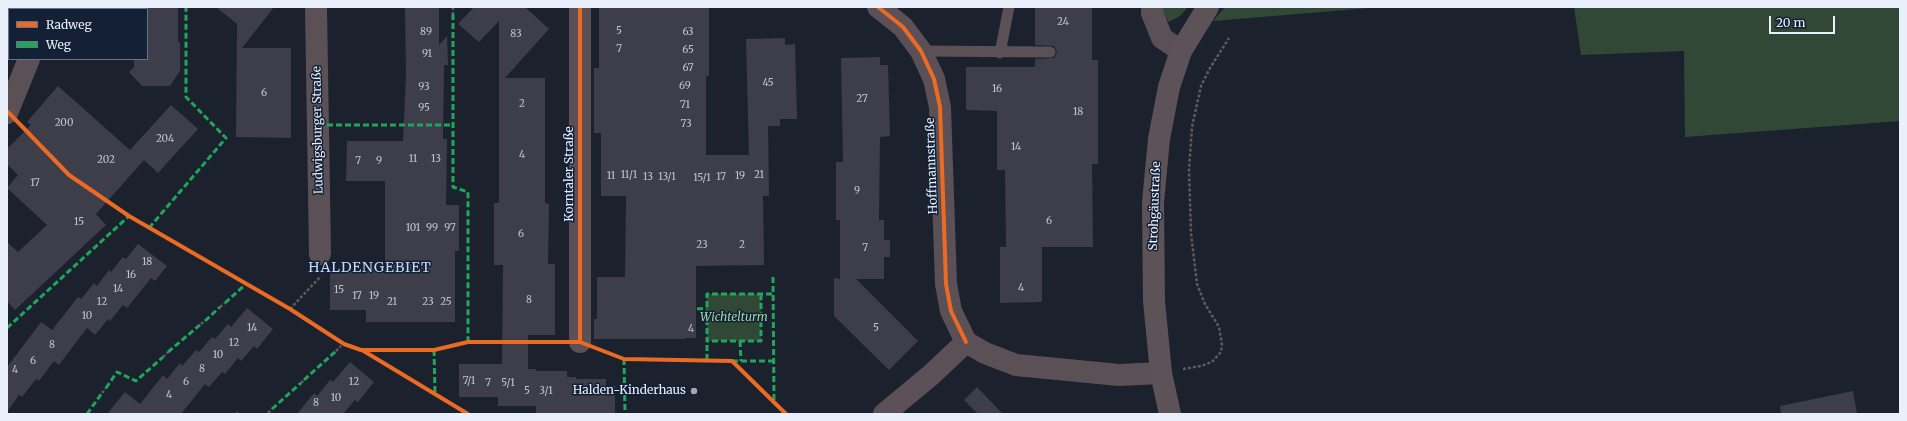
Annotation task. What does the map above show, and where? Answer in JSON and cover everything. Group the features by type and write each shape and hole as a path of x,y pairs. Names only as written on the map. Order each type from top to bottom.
{"main road":[{"name":"Strohgäustraße","path":"1170,414 1161,373 1154,301 1153,202 1159,139 1169,87 1181,51 1208,7"}],"street":[{"name":"Ludwigsburger Straße","path":"316,7 320,254"},
{"name":"Korntaler Straße","path":"580,7 580,342"},
{"name":"Hoffmannstraße","path":"878,7 903,27 921,51 934,79 940,108 946,284 951,311 966,342"},
{"path":"1152,7 1152,13 1162,38 1181,51"},
{"path":"7,113 29,60"},
{"path":"884,414 966,342 985,353 1016,365 1119,375 1161,373"}],"lane":[{"path":"1000,53 1009,7"},
{"path":"921,51 1000,53 1050,52"}],"path":[{"path":"452,7 452,14"},
{"path":"1161,373 1201,366 1212,362 1221,352 1222,345 1219,327 1205,304 1197,284 1191,233 1188,170 1192,127 1202,86 1210,68 1223,49 1228,38"},
{"path":"290,309 321,277 320,254"},
{"path":"220,307 225,303"},
{"path":"201,324 205,321"},
{"path":"336,351 341,346"},
{"path":"163,357 168,352"},
{"path":"301,383 304,380"},
{"path":"102,393 106,388"},
{"path":"268,413 272,409"}],"green space":[{"path":"1160,7 1188,7 1180,16 1169,22 1160,12"},
{"path":"1225,7 1382,7 1213,21"},
{"path":"1574,7 1900,7 1900,121 1685,137 1684,51 1581,55"},
{"name":"Wichtelturm","path":"707,294 761,294 761,341 707,341"}],"building":[{"path":"178,7 180,71 170,86 142,86 129,72 134,67 134,60 148,60 147,8"},
{"path":"216,7 274,7 242,48 291,48 291,138 236,137 237,24"},
{"path":"405,7 439,7 439,45 447,36 448,65 444,65 443,139 447,139 446,205 459,205 459,251 455,251 455,322 366,322 366,310 330,310 330,270 385,270 385,181 346,181 347,141 403,141 406,76"},
{"path":"474,7 525,7 549,29 505,78 545,78 545,203 549,204 548,264 555,264 555,335 528,335 528,369 536,369 536,371 567,371 567,377 576,377 576,379 606,379 606,386 615,386 615,414 536,413 536,406 498,406 498,397 459,397 459,364 502,364 503,265 494,265 494,203 499,203 499,21 479,42 458,24"},
{"path":"599,7 709,7 709,76 706,76 706,155 749,155 746,39 785,38 785,45 795,44 797,119 780,119 780,126 768,126 769,196 763,196 764,265 696,266 696,338 594,339 594,319 597,319 597,277 625,277 626,196 601,196 601,133 594,133 594,68 599,68"},
{"path":"1035,7 1092,7 1092,60 1098,60 1098,164 1092,164 1093,247 1042,247 1042,302 1000,303 1000,247 1006,247 1005,170 997,170 997,111 966,110 966,67 1035,67 1035,59 1054,58 1057,52 1054,46 1035,45"},
{"path":"880,57 880,65 888,65 890,136 880,137 879,220 884,220 884,240 890,240 890,257 884,257 884,279 856,279 918,341 889,370 834,316 834,278 840,279 840,220 836,220 836,162 843,162 841,58"},
{"path":"58,86 130,150 171,105 198,129 158,173 144,160 96,214 106,225 15,310 7,301 7,242 18,252 47,225 7,188 18,175 7,164 7,149 31,125 27,122"},
{"path":"138,244 167,266 155,281 151,278 127,308 123,305 110,321 108,319 95,335 87,328 59,365 54,361 39,381 36,379 22,397 19,395 7,412 7,367 41,322 52,330 78,297 81,299 94,283 97,286 109,270 111,272 123,257 126,259"},
{"path":"247,308 273,329 257,349 254,346 241,361 238,358 225,374 222,372 209,387 205,384 181,414 107,414 125,392 140,404 163,375 167,379 180,363 182,366 196,350 199,352 212,337 215,339 228,324 231,327"},
{"path":"350,362 374,382 358,402 355,400 343,414 297,414 314,393 317,396 330,380 333,382"},
{"path":"977,387 1003,414 978,414 964,400"},
{"path":"1853,391 1857,414 1781,414 1780,406"}],"marked path":[{"path":"149,228 226,138 186,97 186,7"},
{"path":"453,14 453,187 468,192 468,342"},
{"path":"318,125 453,125"},
{"path":"7,328 129,216"},
{"path":"773,277 774,402"},
{"path":"225,303 246,284"},
{"path":"761,294 761,341 707,341 707,294 773,294"},
{"path":"205,321 220,307"},
{"path":"697,309 707,308"},
{"path":"168,352 201,324"},
{"path":"707,341 707,360"},
{"path":"740,341 741,361"},
{"path":"434,350 435,393"},
{"path":"304,380 336,351"},
{"path":"106,388 117,372 136,381 163,357"},
{"path":"624,359 625,414"},
{"path":"732,361 774,361"},
{"path":"272,409 301,383"},
{"path":"87,414 102,393"}],"cycle path":[{"path":"580,7 580,342"},
{"path":"878,7 903,27 921,51 934,79 940,107 946,284 951,311 966,342"},
{"path":"8,112 69,175 129,216 290,309 344,344 361,350 434,350 468,342 580,342 624,359 732,361 786,414"},
{"path":"362,350 468,414"}],"place":[{"name":"Halden-Kinderhaus","path":"694,391"}],"district":[{"name":"HALDENGEBIET","path":"370,268"}]}
